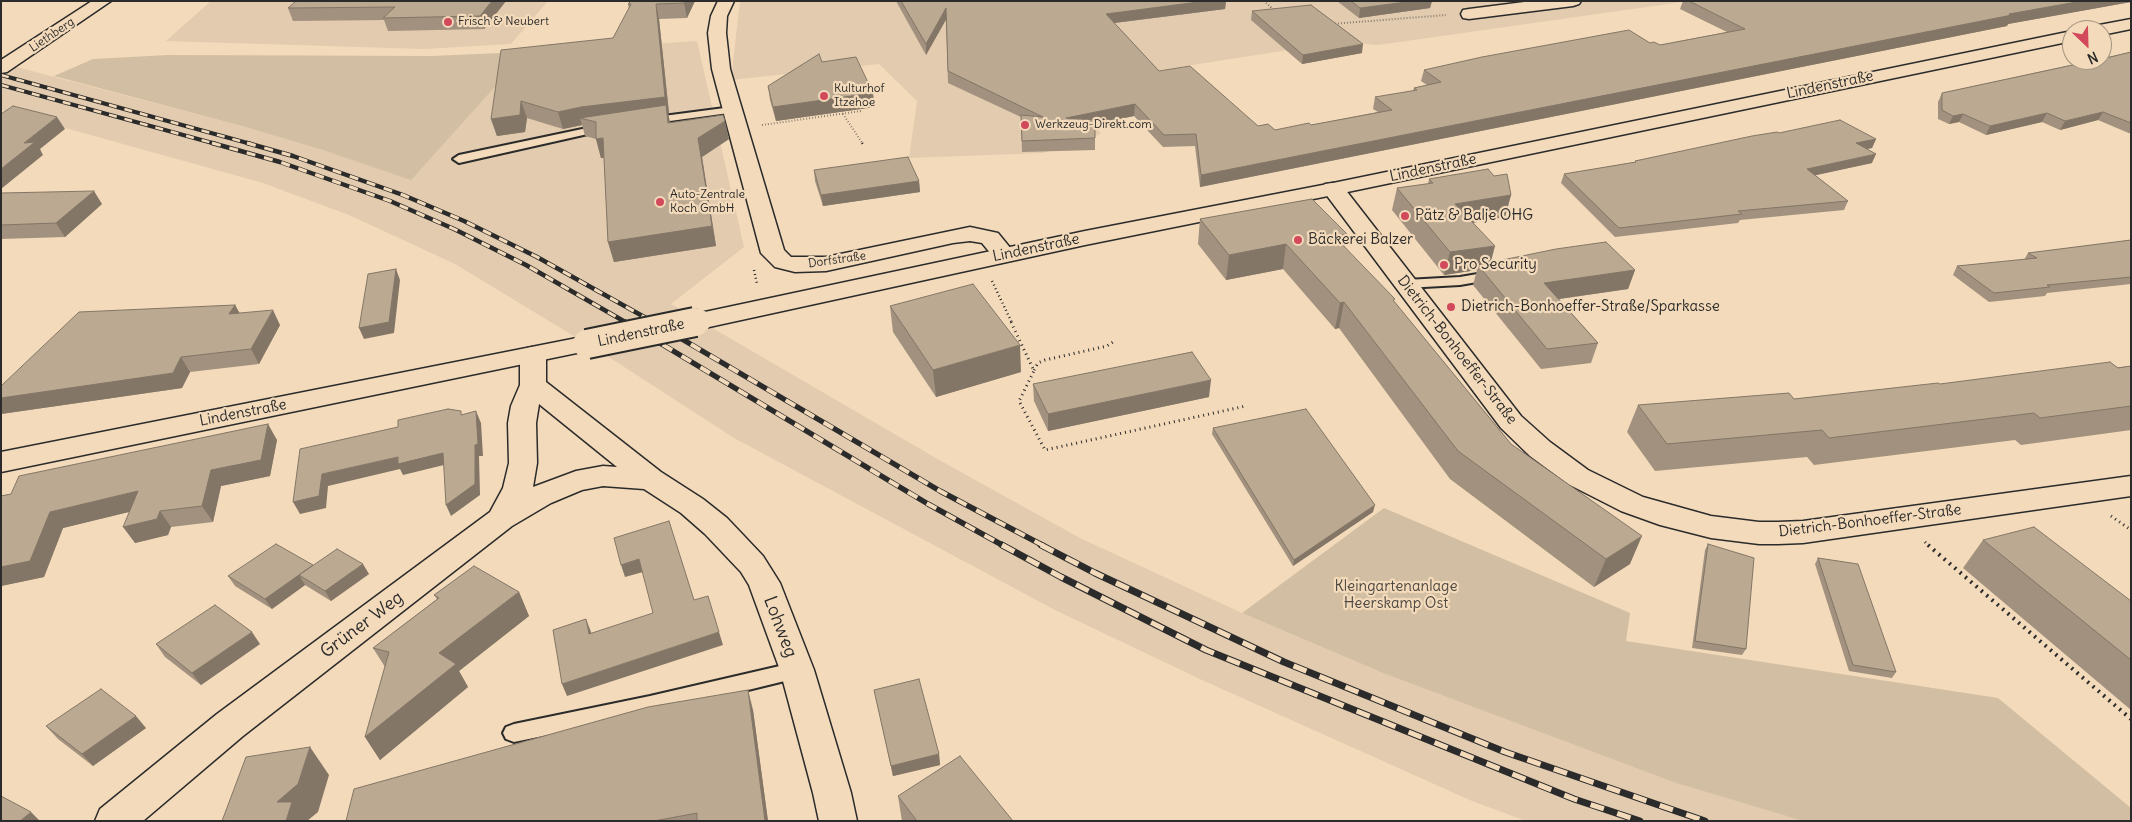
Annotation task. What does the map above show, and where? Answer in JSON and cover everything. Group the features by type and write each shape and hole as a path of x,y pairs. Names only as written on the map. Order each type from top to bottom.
{"street":[{"name":"Liethberg","path":"6,65 103,1"},
{"name":"Dorfstraße","path":"726,1 719,16 717,46 734,119 773,253 783,262 795,265 826,264 953,236 970,234 990,238 993,257"},
{"path":"1469,14 1573,1"},
{"path":"2112,28 2131,24"},
{"name":"Lindenstraße","path":"1,462 533,370 587,344 993,257 1333,189 2062,38"},
{"name":"Dietrich-Bonhoeffer-Straße","path":"1333,189 1511,422 1561,466 1611,495 1632,504 1711,527 1759,533 1803,532 2131,486"},
{"name":"Lohweg","path":"533,370 651,479 692,506 716,526 752,564 764,583 797,670 832,793 838,821"},
{"name":"Grüner Weg","path":"114,821 230,725 501,519 518,488 523,463 522,423 533,370"},
{"name":"Lohweg","path":"501,519 540,496 576,481 603,476 651,479"}],"lane":[{"path":"636,123 734,119"},
{"path":"459,159 560,135 617,125"},
{"path":"1406,284 1460,281 1510,272"},
{"path":"514,733 650,705 797,670"}],"path":[{"path":"1264,1 1277,12"},
{"path":"1324,25 1378,19 1469,14"},
{"path":"734,119 843,114 861,111"},
{"path":"843,114 864,146"},
{"path":"993,257 1034,371"},
{"path":"754,269 758,286"},
{"path":"1113,342 1107,346 1038,363 1019,401 1045,450 1246,406"},
{"path":"1898,519 2131,719"}],"shaded area":[{"path":"211,1 548,1 511,44 424,49 166,41"},
{"path":"740,1 1689,1 1378,45 1339,42 1135,74 1084,111 1101,134 1043,153 909,158 917,101 879,64 731,80"},
{"path":"697,41 744,247 671,304 941,461 1080,538 1242,613 1383,673 1676,783 1803,821 1526,821 1472,801 1202,680 1055,610 734,438 615,361 455,264 349,215 263,183 1,110 1,63 242,126 326,151 526,52"}],"green space":[{"path":"526,52 411,180 326,151 242,126 54,76 93,59 168,55 431,56"},
{"name":"Kleingartenanlage Heerskamp Ost","path":"1384,508 1630,613 1626,641 1998,698 2131,808 2131,821 1803,821 1676,783 1383,673 1242,613"}],"building":[{"path":"296,1 492,1 480,16 383,18 395,7 288,8"},
{"path":"631,1 684,1 684,3 656,4 665,97 581,107 558,112 521,101 520,115 491,119 501,50 613,38"},
{"path":"901,1 1206,1 1106,14 1159,71 1190,66 1258,126 1268,124 1275,130 1392,110 1375,97 1417,90 1414,88 1441,82 1424,70 1482,57 1629,30 1650,43 1654,42 1660,45 1745,29 1689,1 2082,1 1201,175 1196,134 1164,135 1135,104 1066,118 1095,120 1095,138 1022,141 1021,115 1043,117 948,71 946,8 926,44"},
{"path":"1351,1 1414,1 1360,8"},
{"path":"1311,5 1363,44 1303,55 1252,11"},
{"path":"2131,52 2131,123 2103,112 2065,121 2047,113 1990,126 1963,114 1953,116 1942,110 1942,93 2062,67 2062,70 2112,70 2112,57"},
{"path":"819,54 822,62 856,57 873,93 773,107 768,86"},
{"name":"Auto-Zentrale Koch GmbH","path":"666,105 668,123 723,115 725,121 698,138 712,226 608,242 603,138 596,139 596,122 580,118"},
{"path":"13,106 57,117 24,143 35,142 1,169 1,114"},
{"path":"1840,120 1876,139 1856,143 1876,154 1807,169 1848,201 1738,211 1742,214 1619,228 1564,174 1636,162 1752,136 1779,133"},
{"path":"908,157 919,181 821,195 814,170"},
{"path":"1488,169 1494,176 1507,174 1511,195 1455,204 1495,246 1450,252 1397,188 1433,183 1429,179"},
{"path":"94,191 56,223 1,225 1,193"},
{"path":"1312,199 1347,234 1334,236 1395,299 1393,300 1511,444 1642,536 1606,559 1458,451 1344,302 1340,303 1286,244 1229,255 1200,219"},
{"path":"2131,240 2131,277 2047,285 2050,287 1994,293 1957,266 2037,258 2028,253"},
{"path":"1606,242 1635,270 1544,283 1598,343 1547,349 1478,265 1556,249"},
{"path":"396,269 389,322 359,328 368,274"},
{"path":"973,284 1020,345 933,370 890,306"},
{"path":"235,305 229,314 273,310 251,349 181,357 173,373 1,398 1,386 79,312"},
{"path":"1192,352 1211,380 1048,414 1033,384"},
{"path":"2110,362 2118,368 2131,366 2131,406 2040,418 2034,413 1829,438 1822,430 1667,444 1638,405 1789,393 1794,399 1940,384"},
{"path":"448,409 461,411 461,415 476,411 478,444 475,445 475,484 446,505 443,453 398,464 398,457 322,474 319,496 293,502 300,449 398,427 398,420"},
{"path":"1306,409 1375,505 1294,560 1213,428"},
{"path":"268,424 261,460 211,470 202,506 160,511 157,519 123,527 138,491 50,512 30,561 1,567 1,496 11,494 19,476"},
{"path":"669,521 694,600 708,596 719,632 562,684 553,630 586,619 589,634 653,613 639,559 621,565 614,538"},
{"path":"2034,527 2131,601 2131,660 1983,540"},
{"path":"276,544 313,565 265,599 228,576"},
{"path":"1708,544 1754,558 1746,649 1695,641"},
{"path":"337,549 363,564 325,591 299,575"},
{"path":"1818,558 1858,564 1896,672 1853,665"},
{"path":"474,566 519,592 439,653 456,664 365,737 389,652 373,648 439,598 434,595"},
{"path":"215,605 252,632 192,673 156,644"},
{"path":"919,679 939,754 891,766 874,690"},
{"path":"101,689 136,716 82,754 46,726"},
{"path":"748,690 765,821 697,821 697,813 654,821 346,821 354,789 648,707"},
{"path":"310,747 298,784 277,802 292,802 286,821 222,821 246,757"},
{"path":"960,756 1013,821 917,821 898,796"},
{"path":"1,796 31,812 20,821 1,821"}],"railway":[{"path":"1,75 251,144"},
{"path":"1,85 216,144"},
{"path":"212,143 280,162 390,201 454,229 526,265 627,323"},
{"path":"247,143 293,156 403,195 464,221 537,257 655,323"},
{"path":"625,322 928,504 1004,546"},
{"path":"653,322 940,491 1044,546"},
{"path":"1002,545 1206,650 1574,799 1640,821"},
{"path":"1041,545 1095,573 1284,662 1505,752 1705,821"}],"place":[{"name":"Frisch & Neubert","path":"448,22"},
{"name":"Kulturhof Itzehoe","path":"824,96"},
{"name":"Werkzeug-Direkt.com","path":"1025,125"},
{"name":"Auto-Zentrale Koch GmbH","path":"660,202"},
{"name":"Pätz & Balje OHG","path":"1405,216"},
{"name":"Bäckerei Balzer","path":"1298,240"},
{"name":"Pro Security","path":"1444,265"},
{"name":"Dietrich-Bonhoeffer-Straße/Sparkasse","path":"1451,307"}]}
